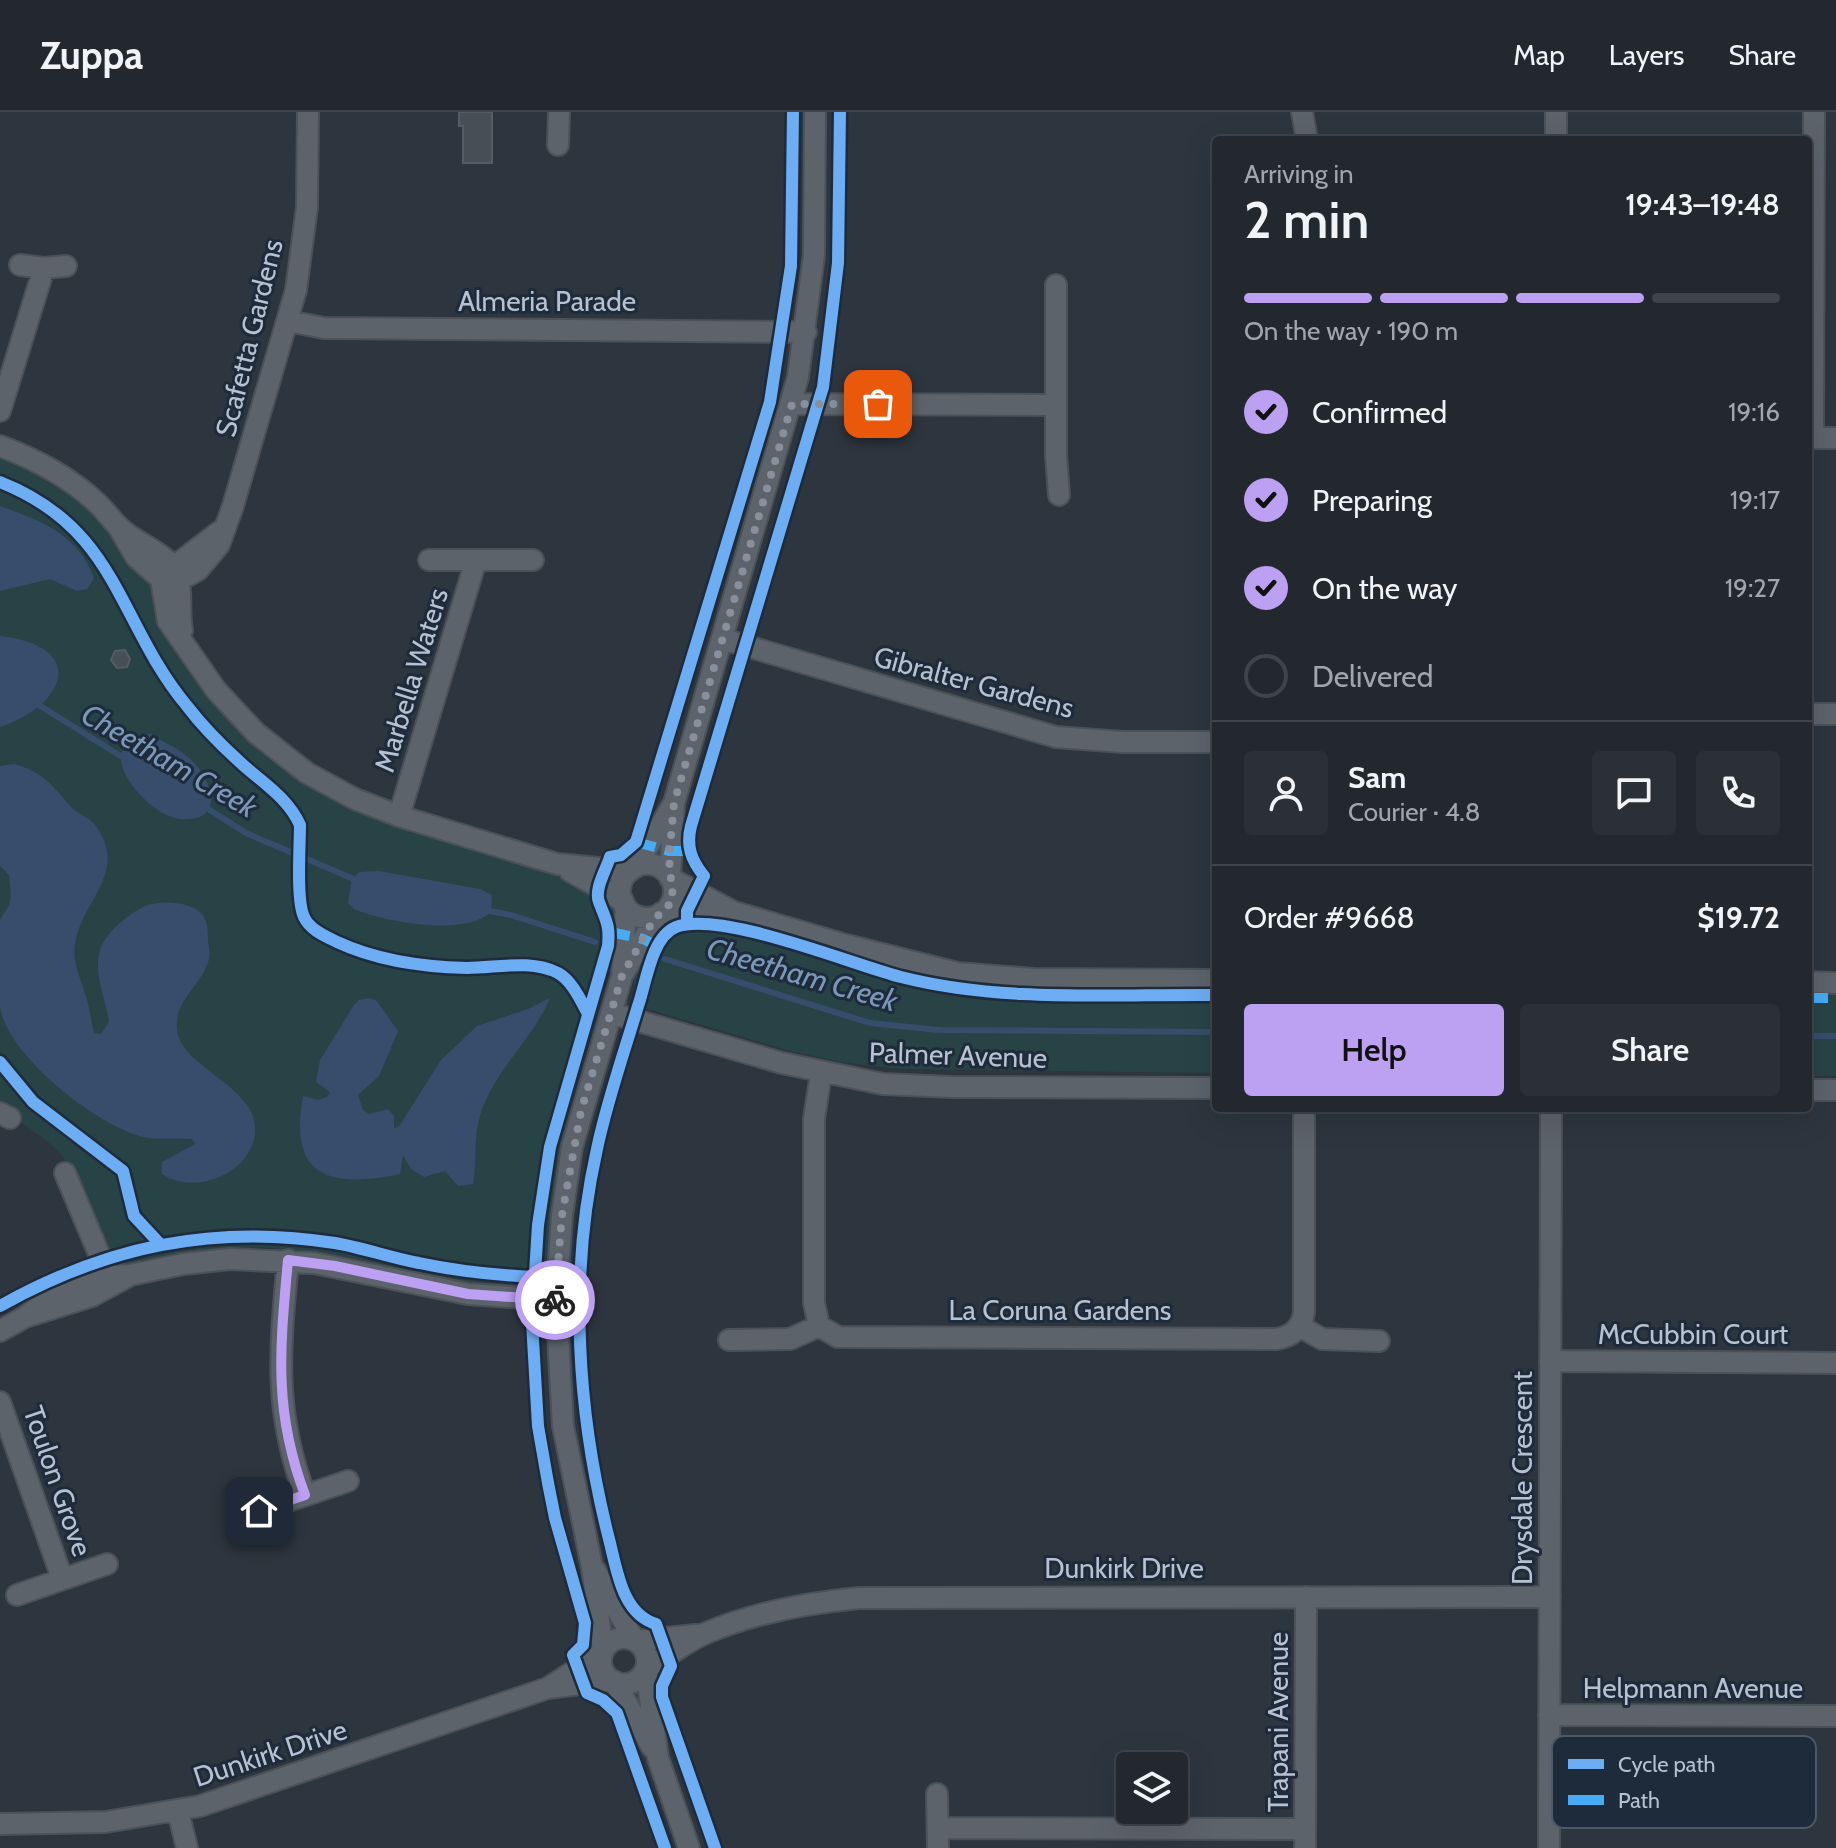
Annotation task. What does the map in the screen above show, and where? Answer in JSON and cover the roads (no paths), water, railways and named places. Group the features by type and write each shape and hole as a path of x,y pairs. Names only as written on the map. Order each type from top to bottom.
{"street":[{"name":"Scafetta Gardens","path":"170,574 198,570 213,554 226,527 288,321 305,233 308,112"},
{"path":"558,145 559,112"},
{"path":"689,1848 658,1758 613,1681 603,1671 592,1567 563,1426 556,1300 562,1215 572,1147 622,976 659,914 673,899 670,877 674,803 792,404 806,332 815,243 815,112"},
{"path":"1302,112 1306,136"},
{"path":"1556,112 1556,136"},
{"path":"1812,329 1814,112"},
{"path":"20,265 44,268 66,266"},
{"path":"0,411 44,268"},
{"path":"1056,285 1056,455 1059,495"},
{"name":"Almeria Parade","path":"288,321 324,328 806,332"},
{"path":"792,404 1056,405"},
{"path":"1812,438 1836,438"},
{"path":"0,446 41,463 95,501 119,528 136,557 170,574 168,621 232,709 284,756 329,786 399,816 557,864 633,869 654,865 734,912 888,957 957,973 1033,979 1212,980"},
{"name":"Marbella Waters","path":"429,560 533,560"},
{"name":"Marbella Waters","path":"399,816 476,560"},
{"name":"Gibralter Gardens","path":"723,639 1056,737 1096,741 1212,742"},
{"path":"1812,714 1836,714"},
{"path":"622,976 622,883 674,803"},
{"path":"557,864 642,917 734,912"},
{"path":"1812,982 1836,983"},
{"name":"Palmer Avenue","path":"611,1013 821,1073 916,1086 1212,1088"},
{"path":"729,1340 790,1339 819,1326 814,1303 814,1119 821,1073"},
{"path":"1812,1090 1836,1090"},
{"path":"1304,1112 1304,1312 1299,1326 1322,1339 1379,1341"},
{"name":"Drysdale Crescent","path":"1549,1848 1551,1112"},
{"path":"65,1173 117,1279"},
{"path":"0,1331 25,1317 60,1290 207,1261 288,1260 335,1266 468,1294 556,1300"},
{"path":"288,1260 280,1392 288,1445 305,1495"},
{"name":"La Coruna Gardens","path":"819,1326 833,1336 850,1337 1276,1339 1291,1335 1299,1326"},
{"name":"McCubbin Court","path":"1550,1361 1836,1363"},
{"name":"Toulon Grove","path":"0,1402 62,1578"},
{"path":"259,1511 348,1481"},
{"name":"Toulon Grove","path":"17,1595 107,1564"},
{"path":"592,1567 635,1640 646,1652 658,1758"},
{"name":"Trapani Avenue","path":"1305,1838 1306,1597"},
{"name":"Dunkirk Drive","path":"646,1669 704,1634 774,1611 859,1598 1550,1597"},
{"name":"Dunkirk Drive","path":"635,1640 704,1634"},
{"path":"602,1652 614,1640 635,1640"},
{"name":"Dunkirk Drive","path":"548,1688 602,1652"},
{"path":"613,1681 632,1682 646,1669"},
{"name":"Dunkirk Drive","path":"0,1824 88,1823 178,1811 238,1795 548,1688 613,1681"},
{"name":"Helpmann Avenue","path":"1549,1715 1836,1716"},
{"path":"937,1794 938,1838 1305,1838"},
{"path":"178,1811 187,1848"}],"water":[{"path":"0,506 44,524 68,540 87,563 94,578 87,589 77,591 50,579 0,591"},
{"path":"0,636 28,642 47,651 56,663 58,677 53,691 41,704 23,717 0,727"},
{"path":"152,734 184,754 203,775 211,797 205,814 195,818 171,817 141,796 126,776 121,756 126,744 134,735"},
{"path":"14,764 46,780 71,807 93,822 104,842 108,857 106,871 79,928 74,951 94,1033 101,1034 109,1022 98,959 103,943 113,930 134,912 154,903 186,905 204,917 208,929 209,959 180,1009 177,1029 181,1042 190,1054 242,1099 251,1112 255,1126 247,1156 222,1176 191,1183 162,1174 162,1162 195,1144 192,1139 143,1137 102,1118 56,1086 19,1046 6,1026 0,1007 0,921 9,905 10,891 9,875 0,866 0,766"},
{"path":"379,871 480,889 492,895 491,912 479,920 463,924 424,925 354,909 348,903 352,878 360,872"},
{"path":"370,998 377,1001 398,1031 379,1076 358,1095 363,1110 369,1114 388,1109 394,1116 394,1129 400,1125 441,1060 477,1026 550,998 486,1100 477,1133 473,1184 458,1186 445,1171 424,1177 411,1169 403,1155 400,1174 375,1178 335,1177 320,1171 309,1161 302,1145 300,1124 303,1096 318,1100 327,1097 330,1092 316,1082 320,1060 354,1005 359,1000"}],"waterway":[{"name":"Cheetham Creek","path":"34,702 127,760"},
{"name":"Cheetham Creek","path":"205,807 246,833 356,880"},
{"name":"Cheetham Creek","path":"484,910 511,915 595,942"},
{"name":"Cheetham Creek","path":"665,959 870,1023 938,1030 1212,1032"},
{"name":"Cheetham Creek","path":"1812,1036 1836,1036"}]}
